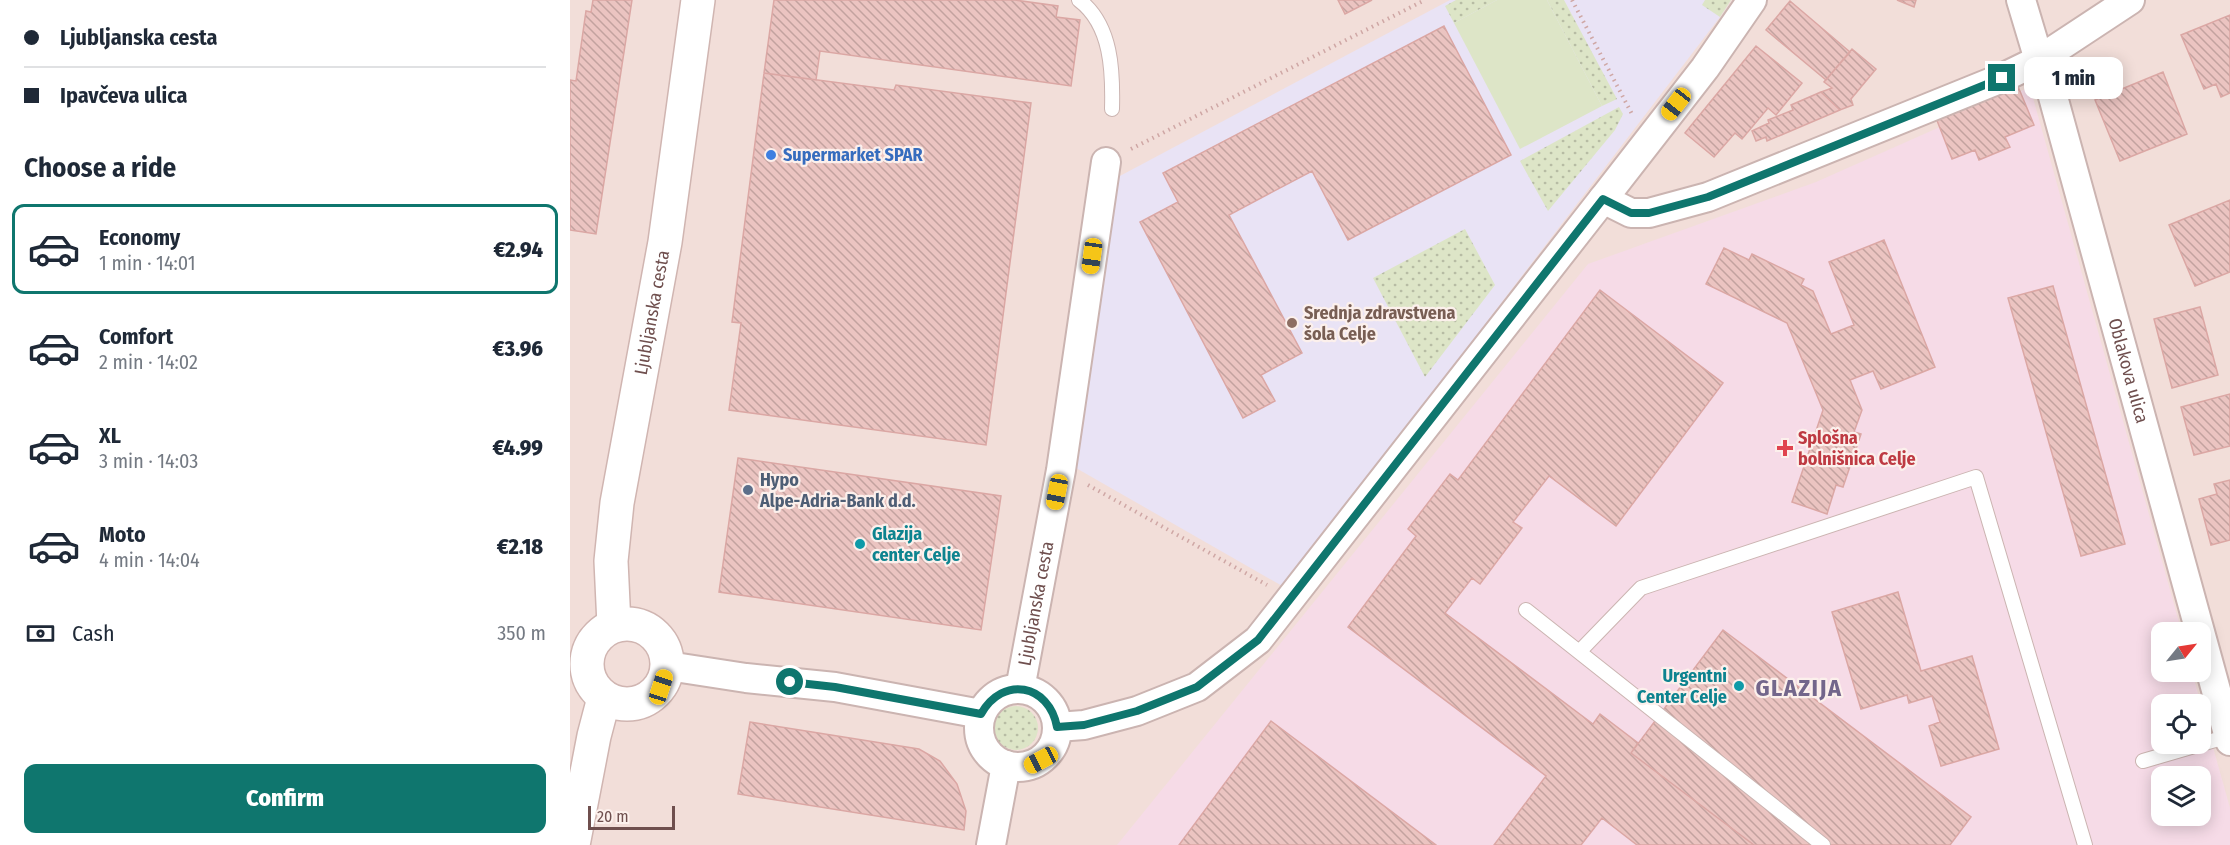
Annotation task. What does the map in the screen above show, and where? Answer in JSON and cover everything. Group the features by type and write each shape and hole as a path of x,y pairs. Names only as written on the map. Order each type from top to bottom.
{"street":[{"name":"Ljubljanska cesta","path":"614,625 611,561 617,503 665,242 698,0"},
{"path":"668,666 746,678 835,687 981,714 978,727 980,740 986,751 994,760 1018,767 1031,765 1041,760 1050,751 1057,727 1084,725 1137,711 1197,687 1258,640 1705,68 1752,0"},
{"name":"Oblakova ulica","path":"2021,0 2055,105 2229,738"},
{"path":"1603,199 1631,213 1649,213 1708,197 1964,95 2039,60 2130,0"},
{"name":"Ljubljanska cesta","path":"1020,689 1061,470 1106,162"},
{"path":"634,624 652,631 664,647 668,666 661,687 646,701 624,705 604,698 589,681 586,658 596,638 614,625 634,624"},
{"name":"Ljubljanska cesta","path":"981,714 987,703 996,695 1007,690 1020,689 1031,691 1050,705 1057,727"},
{"path":"573,845 594,736 604,698"},
{"path":"992,845 1006,765"}],"lane":[{"path":"1079,0 1092,14 1106,41 1113,72 1112,109"},
{"path":"1580,651 1641,588 1976,477 2085,845"},
{"path":"1526,610 1823,845"},
{"path":"2143,761 2229,738"}],"path":[{"path":"1106,162 1425,0"},
{"path":"1572,0 1647,141"},
{"path":"1061,470 1290,598"}],"shaded area":[{"path":"570,0 2230,0 2230,845 570,845"},
{"name":"Srednja zdravstvena šola Celje","path":"1450,0 1731,0 1284,587 1076,468 1118,177"},
{"name":"Splošna bolnišnica Celje","path":"2030,87 2179,622 2151,622 2151,682 2195,682 2198,694 2151,694 2151,754 2211,754 2211,740 2230,808 2230,845 1117,845 1588,264 1816,182"}],"green space":[{"path":"1456,0 1497,0 1454,23 1445,6"},
{"path":"1497,0 1547,0 1602,106 1520,149 1454,23"},
{"path":"1547,0 1564,0 1617,99 1602,106"},
{"path":"1705,0 1731,0 1720,17 1702,5"},
{"path":"1619,107 1623,114 1615,130 1548,211 1520,161"},
{"path":"1465,229 1495,285 1425,377 1373,278"},
{"path":"1016,706 1032,712 1038,728 1032,744 1016,750 1000,744 994,728 1000,712"}],"building":[{"path":"593,0 632,0 596,234 570,230 570,80 576,81 586,11 591,12"},
{"path":"774,0 1015,0 1058,6 1056,17 1080,20 1071,86 820,51 816,80 764,73"},
{"path":"1338,0 1372,0 1345,14"},
{"path":"1897,0 1916,0 1914,7"},
{"path":"1790,1 1850,52 1826,80 1766,30"},
{"path":"2230,15 2230,93 2221,97 2216,84 2204,89 2181,35"},
{"path":"1444,26 1511,155 1348,240 1312,171 1229,215 1302,353 1261,375 1275,401 1243,418 1140,222 1178,202 1163,173"},
{"path":"1756,46 1802,83 1776,115 1768,108 1742,139 1735,133 1714,157 1685,133"},
{"path":"1852,49 1876,69 1851,99 1853,105 1840,110 1821,92 1832,88 1824,82"},
{"path":"2163,72 2187,134 2120,161 2095,100"},
{"path":"764,73 894,90 896,85 1031,103 986,445 729,410 741,323 732,322"},
{"path":"2017,84 2034,125 2005,137 2010,147 1979,160 1975,150 1952,159 1936,118"},
{"path":"1821,92 1840,110 1767,141 1766,137 1756,141 1752,131 1769,123 1768,120 1793,110 1791,105"},
{"path":"2230,200 2230,272 2195,286 2169,225"},
{"path":"1884,240 1935,367 1881,389 1873,371 1850,380 1862,410 1854,432 1861,434 1843,487 1836,485 1827,514 1792,502 1823,410 1787,323 1706,284 1724,248 1749,260 1752,254 1804,279 1801,285 1813,291 1831,334 1854,325 1829,262"},
{"path":"2053,286 2125,544 2081,556 2008,298"},
{"path":"1600,290 1723,383 1616,526 1549,476 1513,522 1522,528 1480,584 1472,578 1445,613 1593,724 1600,714 1638,743 1631,753 1754,845 1637,845 1602,818 1581,845 1494,845 1546,776 1348,627 1416,536 1408,529 1450,474 1458,480"},
{"path":"2200,307 2218,375 2172,388 2154,319"},
{"path":"2230,394 2230,446 2194,455 2181,407"},
{"name":"Glazija center Celje","path":"738,458 1001,496 981,630 719,592"},
{"path":"2230,480 2230,540 2211,545 2199,499 2217,494 2214,484"},
{"path":"1898,592 1921,671 1972,656 1999,749 1941,766 1929,726 1940,722 1932,696 1909,703 1907,695 1861,709 1832,612"},
{"name":"Urgentni Center Celje","path":"1723,630 1971,817 1950,845 1754,845 1631,753"},
{"path":"1271,721 1436,845 1179,845"},
{"path":"750,722 919,749 940,761 957,784 966,811 964,830 738,794"}],"place":[{"name":"Supermarket SPAR","path":"771,155"},
{"name":"Srednja zdravstvena šola Celje","path":"1292,323"},
{"name":"Splošna bolnišnica Celje","path":"1785,448"},
{"name":"Hypo Alpe-Adria-Bank d.d.","path":"748,490"},
{"name":"Glazija center Celje","path":"860,544"},
{"name":"Urgentni Center Celje","path":"1739,686"}],"district":[{"name":"GLAZIJA","path":"1799,688"}],"route":[{"path":"790,682 835,687 981,714 987,703 996,695 1007,690 1020,689 1031,691 1050,705 1057,727 1084,725 1137,711 1197,687 1258,640 1603,199 1631,213 1649,213 1708,197 2002,78"}]}
